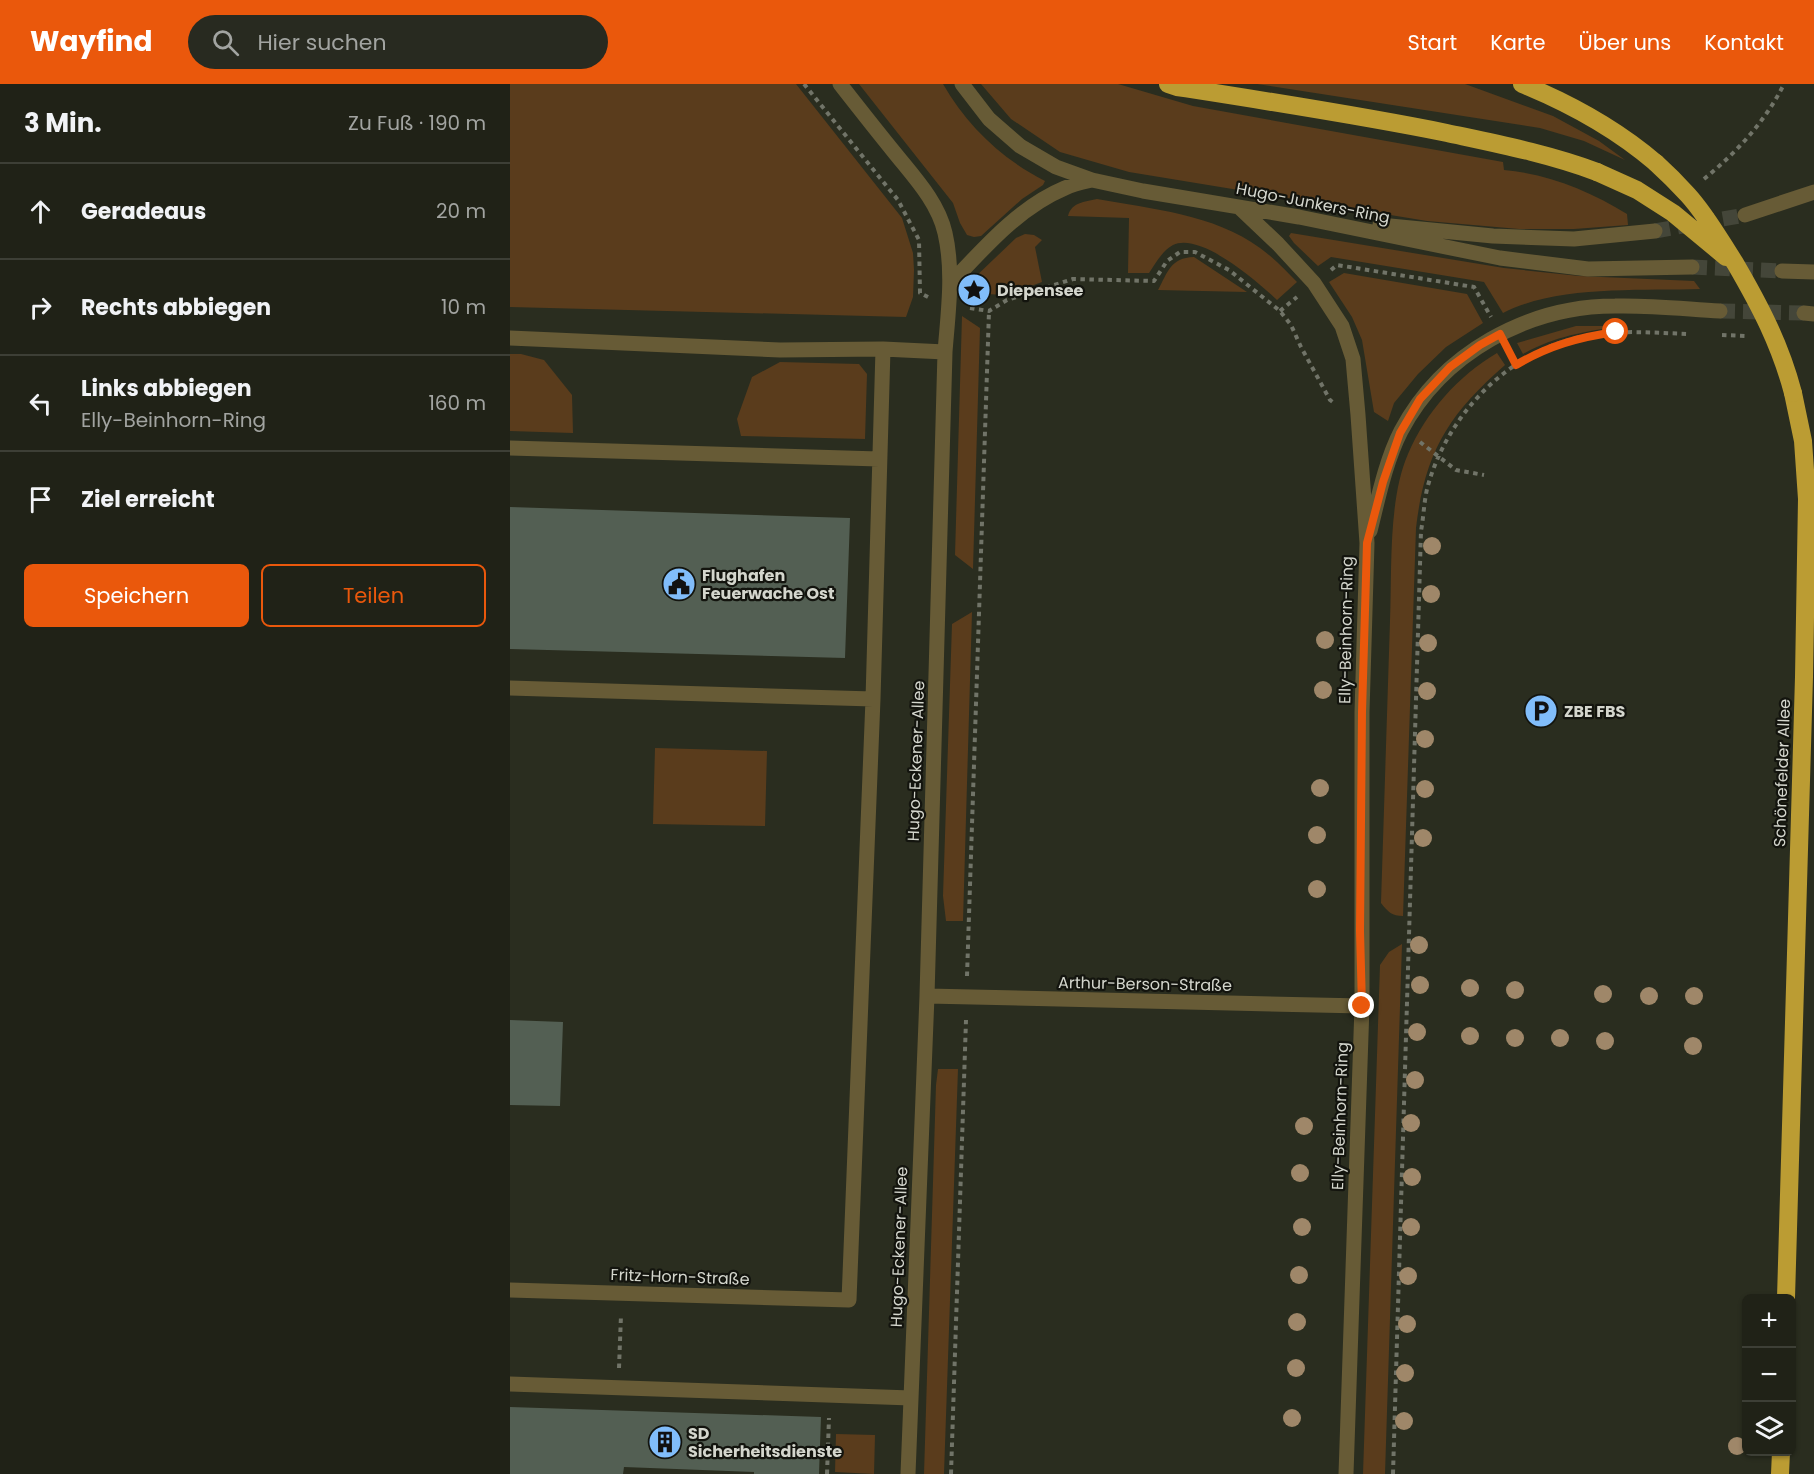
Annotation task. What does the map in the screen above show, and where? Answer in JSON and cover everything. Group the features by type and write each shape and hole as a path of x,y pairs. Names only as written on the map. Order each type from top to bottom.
{"highway":[{"path":"1168,84 1398,123 1564,159 1637,190 1673,213 1735,264"},
{"name":"Schönefelder Allee","path":"1522,84 1563,101 1602,123 1637,147 1688,195 1715,230 1768,322 1784,361 1803,441 1808,499 1786,1294"},
{"path":"1780,1474 1781,1456"}],"street":[{"name":"Hugo-Eckener-Allee","path":"840,84 936,209 945,232 950,284 945,352 927,996 909,1474"},
{"name":"Hugo-Junkers-Ring","path":"962,84 989,119 1020,146 1056,167 1092,180 1143,191 1299,217 1500,258 1588,269 1692,267"},
{"path":"950,284 1017,218 1065,187 1092,180"},
{"path":"1745,215 1814,192"},
{"name":"Elly-Beinhorn-Ring","path":"1239,207 1314,283 1342,326 1353,359 1367,543 1362,747 1362,1006 1346,1474"},
{"path":"1299,217 1493,236 1574,239 1655,231"},
{"path":"1782,271 1814,272"},
{"name":"Elly-Beinhorn-Ring","path":"1367,543 1383,482 1400,433 1420,399 1450,367 1480,345 1528,321 1559,312 1613,305 1720,311"},
{"path":"510,339 780,350 883,349 945,352"},
{"path":"510,688 873,699 883,349"},
{"path":"510,448 879,459"},
{"name":"Fritz-Horn-Straße","path":"510,1290 849,1300 873,699"},
{"name":"Arthur-Berson-Straße","path":"927,996 1362,1006"},
{"path":"510,1384 911,1398"}],"path":[{"path":"804,84 898,200 919,240 920,293 930,298 989,311 1007,300 1073,279 1154,281 1167,261 1180,252 1195,252 1229,270 1280,311 1337,265 1474,286 1516,365"},
{"path":"1699,183 1747,139 1774,104 1784,84"},
{"path":"951,1474 989,311"},
{"path":"1393,1474 1421,531 1429,483 1439,456 1453,430 1471,405 1490,385 1537,352 1580,337 1616,332 1697,334"},
{"path":"1720,335 1755,336"},
{"path":"619,1388 622,1294"},
{"path":"827,1474 829,1414"}],"shaded area":[{"path":"510,84 796,84 902,218 913,253 914,270 913,297 906,317 510,307"},
{"path":"859,84 943,84 974,127 1000,152 1045,181 1043,185 1022,199 981,236 967,235 953,203"},
{"path":"981,84 1118,84 1193,106 1503,162 1504,170 1537,175 1598,198 1627,214 1628,225 1574,229 1519,229 1427,221 1129,172 1060,152 1011,119"},
{"path":"1257,84 1465,84 1553,116 1599,141 1625,160 1584,141 1540,128"},
{"path":"1097,199 1160,210 1223,227 1260,248 1297,282 1277,300 1228,261 1213,252 1185,243 1173,245 1166,250 1149,273 1128,273 1129,218 1068,216 1076,205"},
{"path":"1291,233 1504,268 1579,276 1694,281 1700,289 1599,291 1573,294 1524,304 1503,313 1484,282 1331,257 1318,266 1294,243 1289,236"},
{"path":"1025,234 1034,235 1042,240 1035,247 1042,282 1006,295 966,293 972,280 1016,238"},
{"path":"1194,257 1247,292 1158,290 1167,272 1175,263"},
{"path":"1344,273 1467,294 1483,323 1446,347 1418,374 1394,403 1388,421 1374,412 1362,340 1352,317 1329,282"},
{"path":"962,316 980,328 973,569 955,555"},
{"path":"1576,326 1620,326 1558,339 1523,354 1517,343"},
{"path":"1497,353 1505,365 1468,401 1454,419 1433,456 1420,501 1416,528 1403,916 1396,915 1388,911 1381,903 1391,558 1397,492 1408,454 1434,410 1456,384"},
{"path":"510,354 521,354 544,360 572,395 573,433 510,431"},
{"path":"780,362 859,364 867,374 865,439 741,436 737,419 752,377"},
{"path":"972,612 963,921 946,921 943,896 952,624"},
{"path":"655,748 767,751 765,826 653,824"},
{"path":"1402,944 1385,1474 1363,1474 1380,965 1389,952"},
{"path":"938,1069 958,1069 944,1474 924,1474 936,1085"},
{"path":"836,1434 875,1435 874,1474 835,1472"}],"building":[{"name":"Flughafen Feuerwache Ost","path":"510,507 850,518 845,658 510,649"},
{"path":"510,1020 563,1022 560,1106 510,1105"},
{"name":"SD Sicherheitsdienste","path":"510,1407 821,1417 819,1474 754,1474 754,1472 624,1467 623,1474 510,1474"}],"tunnel":[{"path":"1655,231 1745,215"},
{"path":"1692,267 1782,271"},
{"path":"1720,311 1804,313"}],"place":[{"name":"Diepensee","path":"974,290"},
{"name":"Flughafen Feuerwache Ost","path":"679,584"},
{"name":"ZBE FBS","path":"1541,711"},
{"name":"SD Sicherheitsdienste","path":"665,1442"}],"route":[{"path":"1362,1006 1360,931 1362,712 1367,543 1383,482 1400,433 1420,399 1450,367 1480,345 1500,334 1516,365 1537,352 1580,337 1616,332"}]}
